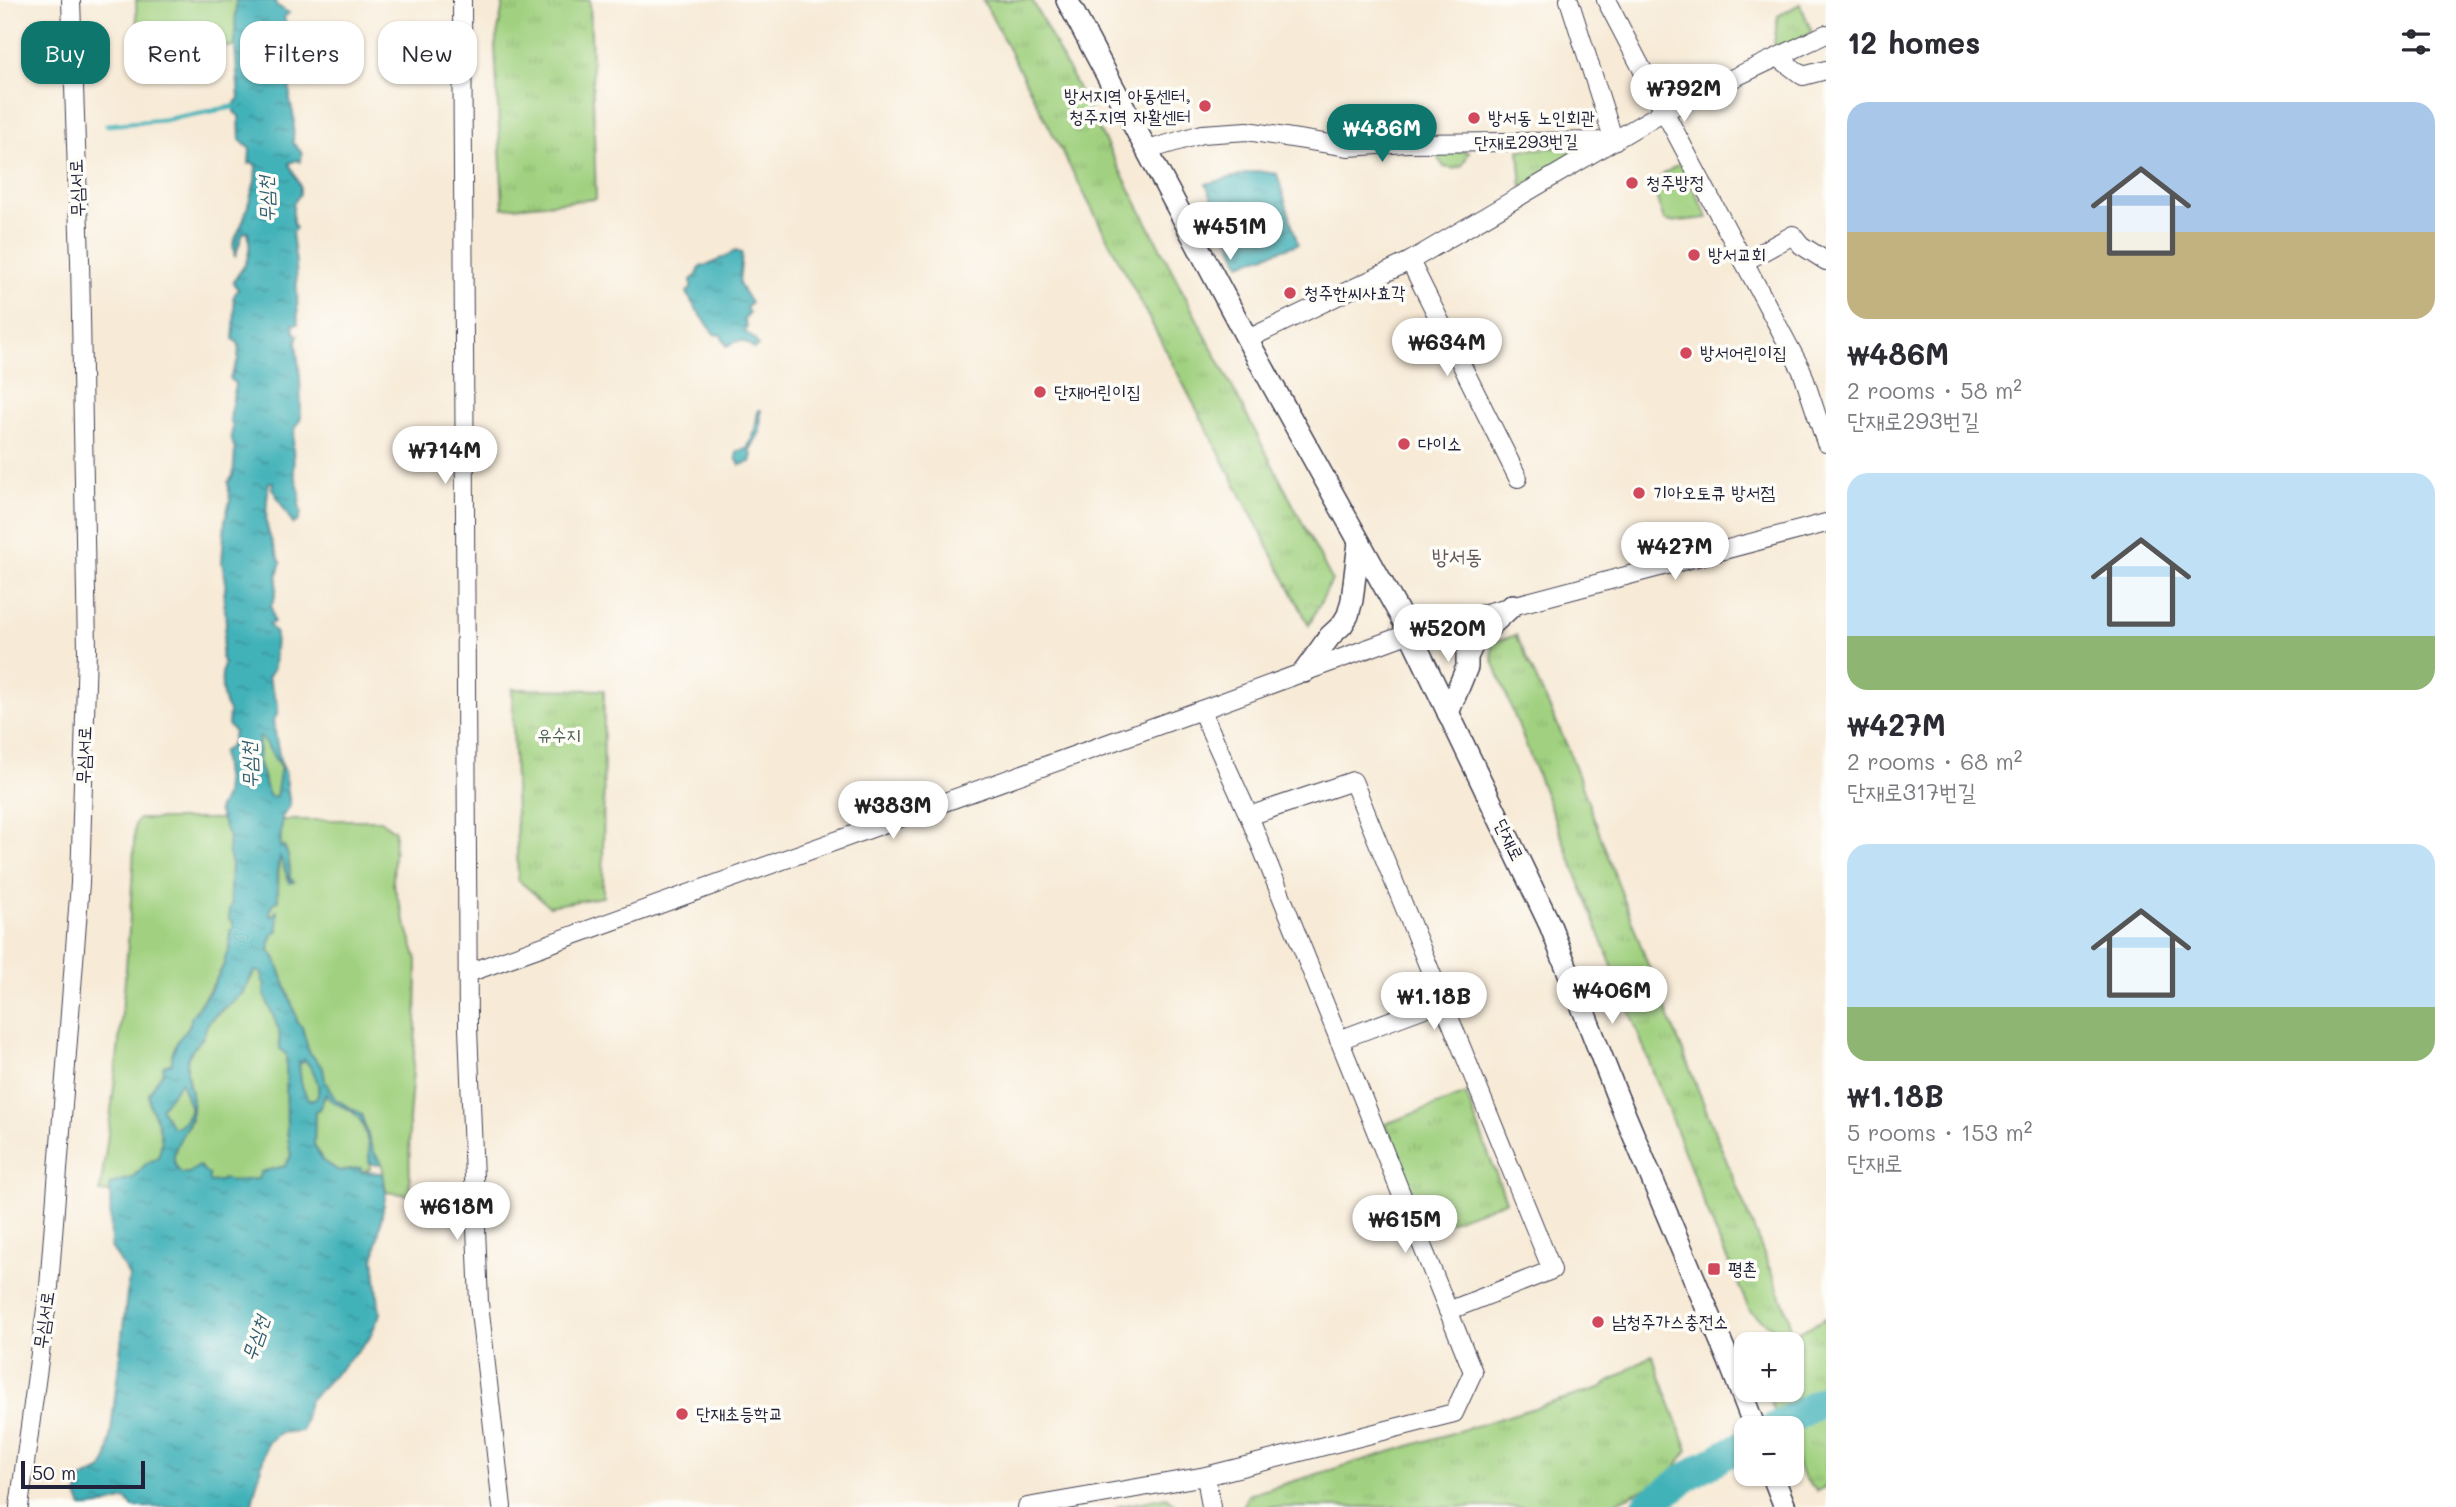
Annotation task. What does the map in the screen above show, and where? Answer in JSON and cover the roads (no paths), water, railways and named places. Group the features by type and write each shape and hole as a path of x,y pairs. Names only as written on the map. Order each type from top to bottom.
{"street":[{"name":"무심서로","path":"19,1507 49,1287 80,883 87,650 81,274 71,0"},
{"path":"461,0 468,1028 478,1303 502,1507"},
{"name":"단재로","path":"1067,0 1248,339 1410,633 1550,925 1617,1096 1750,1416"},
{"path":"1569,0 1614,141"},
{"path":"1606,0 1802,371 1826,443"},
{"name":"단재로293번길","path":"1410,261 1664,111 1826,34"},
{"path":"1779,58 1803,76 1826,70"},
{"name":"단재로293번길","path":"1148,150 1202,134 1247,131 1349,147 1407,143 1614,141"},
{"path":"1744,262 1793,235 1801,245 1826,261"},
{"path":"1248,339 1410,261 1518,478"},
{"path":"468,972 1410,633 1826,523"},
{"path":"1304,673 1348,615 1359,542"},
{"path":"1447,713 1467,667 1467,657 1475,640 1513,605"},
{"path":"1027,1507 1206,1476 1454,1413 1473,1372 1249,816 1201,710"},
{"path":"1249,816 1353,781 1552,1270 1448,1311"},
{"path":"1339,1040 1443,1001"},
{"path":"1206,1476 1211,1507"}],"water":[{"name":"무심천","path":"236,0 275,0 276,5 289,13 284,17 285,21 240,21 240,84 290,84 294,117 293,143 302,153 300,162 297,160 289,163 300,186 300,194 293,204 293,223 296,228 292,233 298,324 293,324 294,332 298,336 296,342 301,418 295,428 293,446 301,513 298,521 293,524 272,488 273,482 269,482 266,506 268,532 281,563 271,605 274,622 269,624 276,634 274,668 268,677 278,705 273,721 290,806 282,817 280,848 283,846 287,853 290,878 294,882 290,883 280,857 277,871 278,901 273,903 269,913 272,917 277,911 278,930 272,936 269,951 275,957 309,1052 323,1068 325,1081 335,1099 361,1114 373,1151 382,1164 369,1162 366,1136 358,1117 329,1099 326,1093 319,1109 315,1111 314,1144 322,1160 339,1171 361,1168 361,1172 382,1173 386,1192 374,1259 380,1314 369,1339 309,1401 302,1431 279,1433 267,1443 251,1507 133,1507 126,1499 100,1506 82,1507 77,1496 82,1479 102,1469 108,1457 129,1276 111,1247 110,1184 132,1178 159,1155 162,1141 158,1122 150,1106 149,1093 163,1072 163,1066 172,1063 172,1054 178,1040 189,1027 192,1016 225,963 230,948 230,930 233,929 233,922 229,919 229,907 232,905 229,838 218,810 225,796 226,784 222,752 231,746 234,731 228,725 229,711 222,688 224,664 221,657 226,624 226,581 222,563 225,520 230,500 228,482 233,476 235,451 230,420 235,384 230,378 238,360 239,344 233,339 233,298 238,289 233,283 247,259 248,232 243,233 235,257 233,244 244,219 255,181 256,166 252,162 249,164 250,149 240,140 239,116 234,112 239,98 235,46","holes":["259,737 281,767 276,796 271,797 268,793 258,761","255,971 262,973 264,993 279,1030 280,1049 286,1054 287,1131 291,1156 285,1166 261,1172 258,1179 223,1179 209,1182 209,1175 199,1166 189,1173 181,1173 174,1159 174,1152 192,1109 188,1059 202,1039 209,1022 242,993","304,1059 316,1077 318,1088 317,1098 310,1100 301,1082 299,1061 302,1063","181,1082 191,1109 181,1124 172,1127 161,1108"]},
{"path":"1257,171 1277,174 1298,244 1240,264 1206,184"},
{"path":"735,251 742,253 739,284 751,303 746,308 749,313 744,320 747,326 745,332 755,340 758,346 754,349 741,341 727,346 721,335 714,334 687,292 691,289 691,280 700,267"},
{"path":"758,410 761,410 760,432 750,450 750,462 740,465 736,458 737,451 747,449 750,444"}],"waterway":[{"path":"107,125 163,120 238,106"},
{"path":"1795,1416 1826,1399"},
{"path":"1645,1507 1691,1474 1734,1450"}],"place":[{"name":"방서지역 아동센터, 청주지역 자활센터","path":"1205,106"},
{"name":"방서동 노인회관","path":"1474,118"},
{"name":"청주방정","path":"1632,183"},
{"name":"방서교회","path":"1694,255"},
{"name":"청주한씨사효각","path":"1290,293"},
{"name":"방서어린이집","path":"1686,353"},
{"name":"단재어린이집","path":"1040,392"},
{"name":"다이소","path":"1404,444"},
{"name":"기아오토큐 방서점","path":"1639,493"},
{"name":"평촌","path":"1714,1269"},
{"name":"남청주가스충전소","path":"1598,1322"},
{"name":"단재초등학교","path":"682,1414"}],"district":[{"name":"방서동","path":"1457,557"}],"park label":[{"name":"유수지","path":"559,735"}]}
